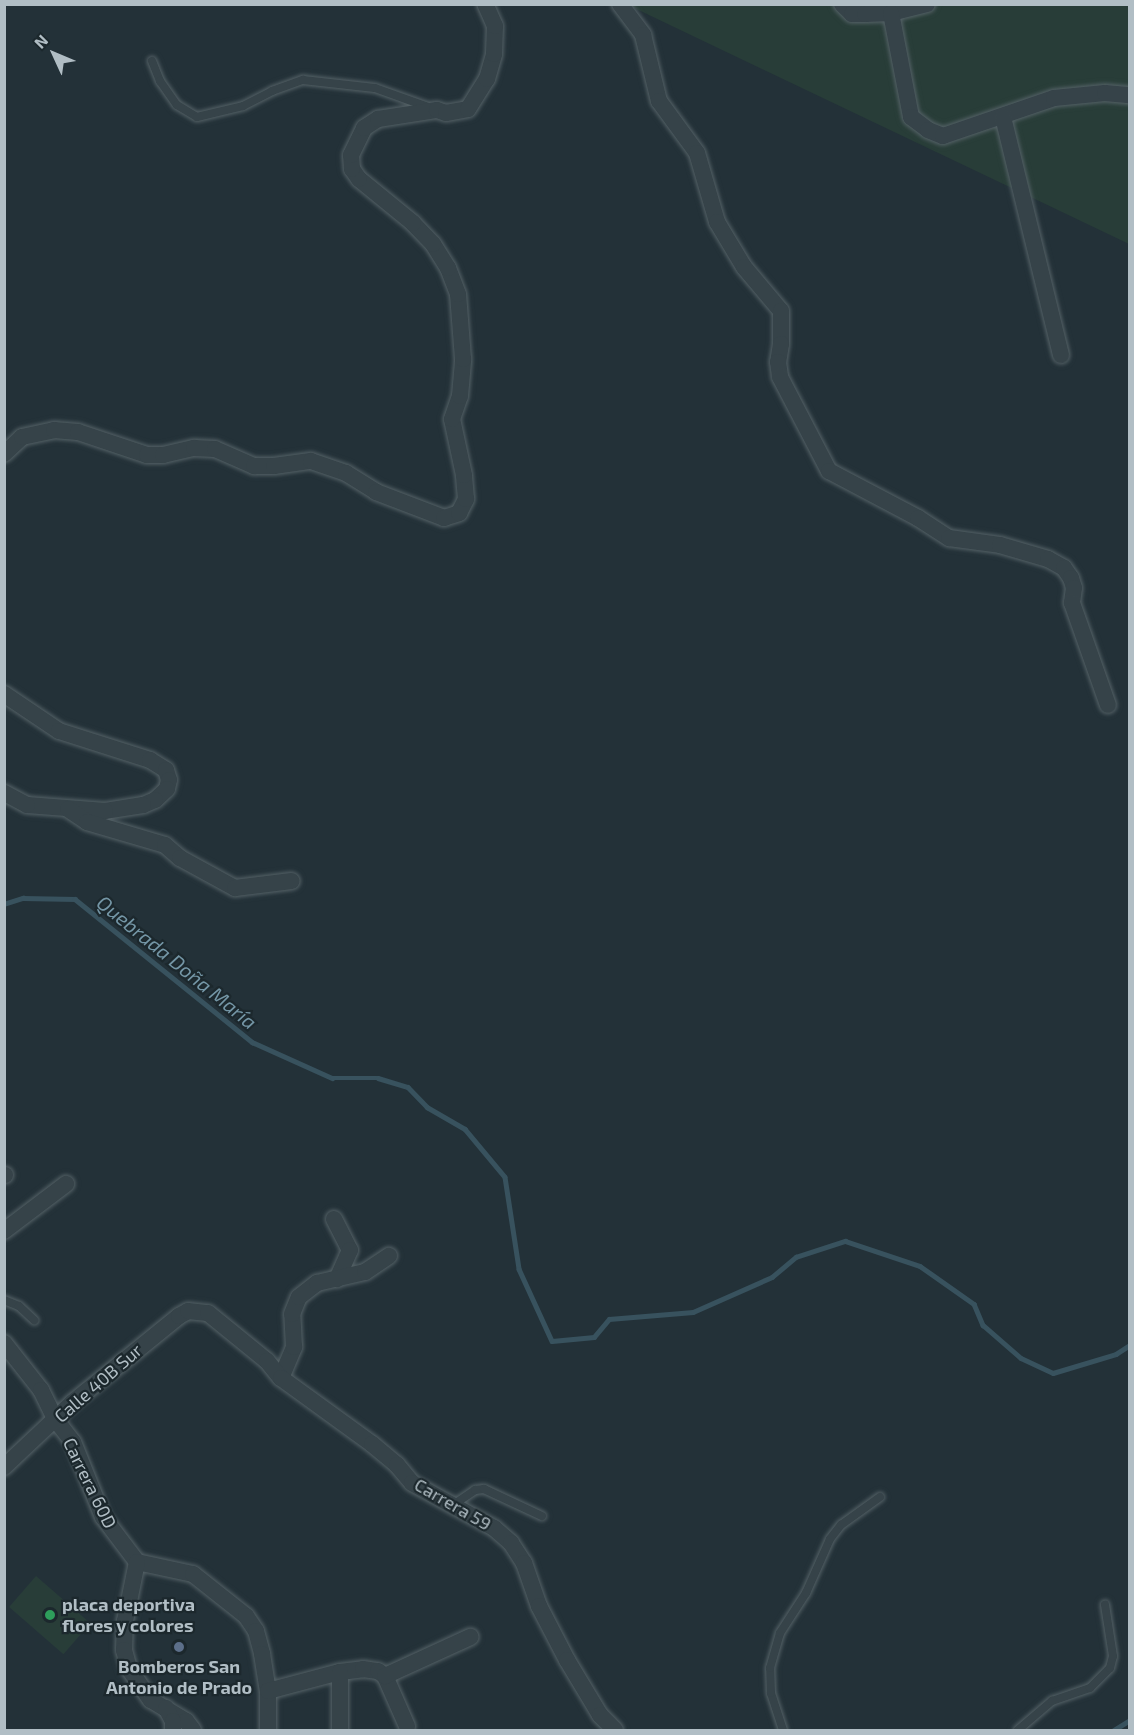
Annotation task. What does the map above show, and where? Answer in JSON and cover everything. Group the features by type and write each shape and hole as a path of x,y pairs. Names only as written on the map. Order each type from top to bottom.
{"street":[{"path":"4,454 22,437 54,430 78,432 147,455 163,455 194,448 215,448 254,466 311,461 346,473 376,492 444,518 459,513 466,499 464,475 452,419 460,396 463,369 463,341 458,294 448,268 433,244 413,223 359,179 351,162 359,135 371,122 385,117 437,110 446,113 468,109 487,79 495,54 496,33 493,18 485,4"},
{"path":"620,4 643,35 658,101 697,153 717,222 744,267 781,311 782,344 778,362 780,377 829,471 918,518 949,538 1000,545 1048,559 1064,568 1071,578 1074,588 1072,603 1108,705"},
{"path":"842,4 852,14 891,13 927,4"},
{"path":"891,13 911,117 928,130 943,136 1054,98 1105,93 1130,95"},
{"path":"1003,117 1061,355"},
{"path":"4,694 59,731 150,760 168,775 167,789 149,803 105,811 27,805 4,793"},
{"path":"67,809 87,822 165,845 180,858 235,888 292,881"},
{"path":"4,1231 66,1184"},
{"path":"334,1219 350,1250 337,1280"},
{"path":"280,1378 294,1347 292,1314 296,1302 311,1287 365,1272 389,1256"},
{"name":"Carrera 59","path":"199,1310 208,1313 244,1341 267,1361 280,1378 372,1444 397,1465 412,1483 494,1528 511,1543 524,1563 539,1606 567,1660 600,1715 615,1731"},
{"name":"Calle 40B Sur","path":"4,1467 55,1419 179,1316 188,1311 199,1310"},
{"name":"Carrera 60D","path":"4,1343 41,1390 55,1419 73,1442 103,1517 137,1562"},
{"path":"194,1731 186,1721 151,1700 129,1669 124,1650 125,1621 137,1562 193,1574 246,1616 256,1631 268,1691 268,1731"},
{"path":"385,1676 470,1637"},
{"path":"268,1691 340,1672 363,1669 378,1671 385,1676 407,1726"},
{"path":"339,1731 340,1672"},
{"path":"166,1708 173,1721 173,1731"}],"lane":[{"path":"152,61 160,81 177,105 197,117 243,106 272,91 303,80 375,88 437,110"},
{"path":"4,1300 19,1306 34,1320"},
{"path":"453,1505 475,1490 484,1489 542,1516"},
{"path":"783,1731 770,1684 770,1668 780,1633 806,1593 830,1539 841,1525 880,1497"},
{"path":"1018,1731 1052,1701 1090,1688 1110,1668 1113,1656 1105,1605"}],"green space":[{"path":"628,5 1129,5 1129,244"},
{"name":"placa deportiva flores y colores","path":"36,1576 90,1623 63,1654 9,1607"}],"waterway":[{"name":"Quebrada Doña María","path":"4,904 23,898 75,899 252,1042 332,1078 378,1078 408,1087 427,1107 465,1129 505,1177 519,1269 552,1341 594,1337 609,1319 693,1312 772,1277 796,1257 845,1241 920,1266 974,1304 983,1325 1021,1358 1053,1373 1116,1354 1130,1345"},
{"path":"1114,1730 1130,1720"}],"place":[{"name":"placa deportiva flores y colores","path":"50,1615"},
{"name":"Bomberos San Antonio de Prado","path":"179,1647"}]}
